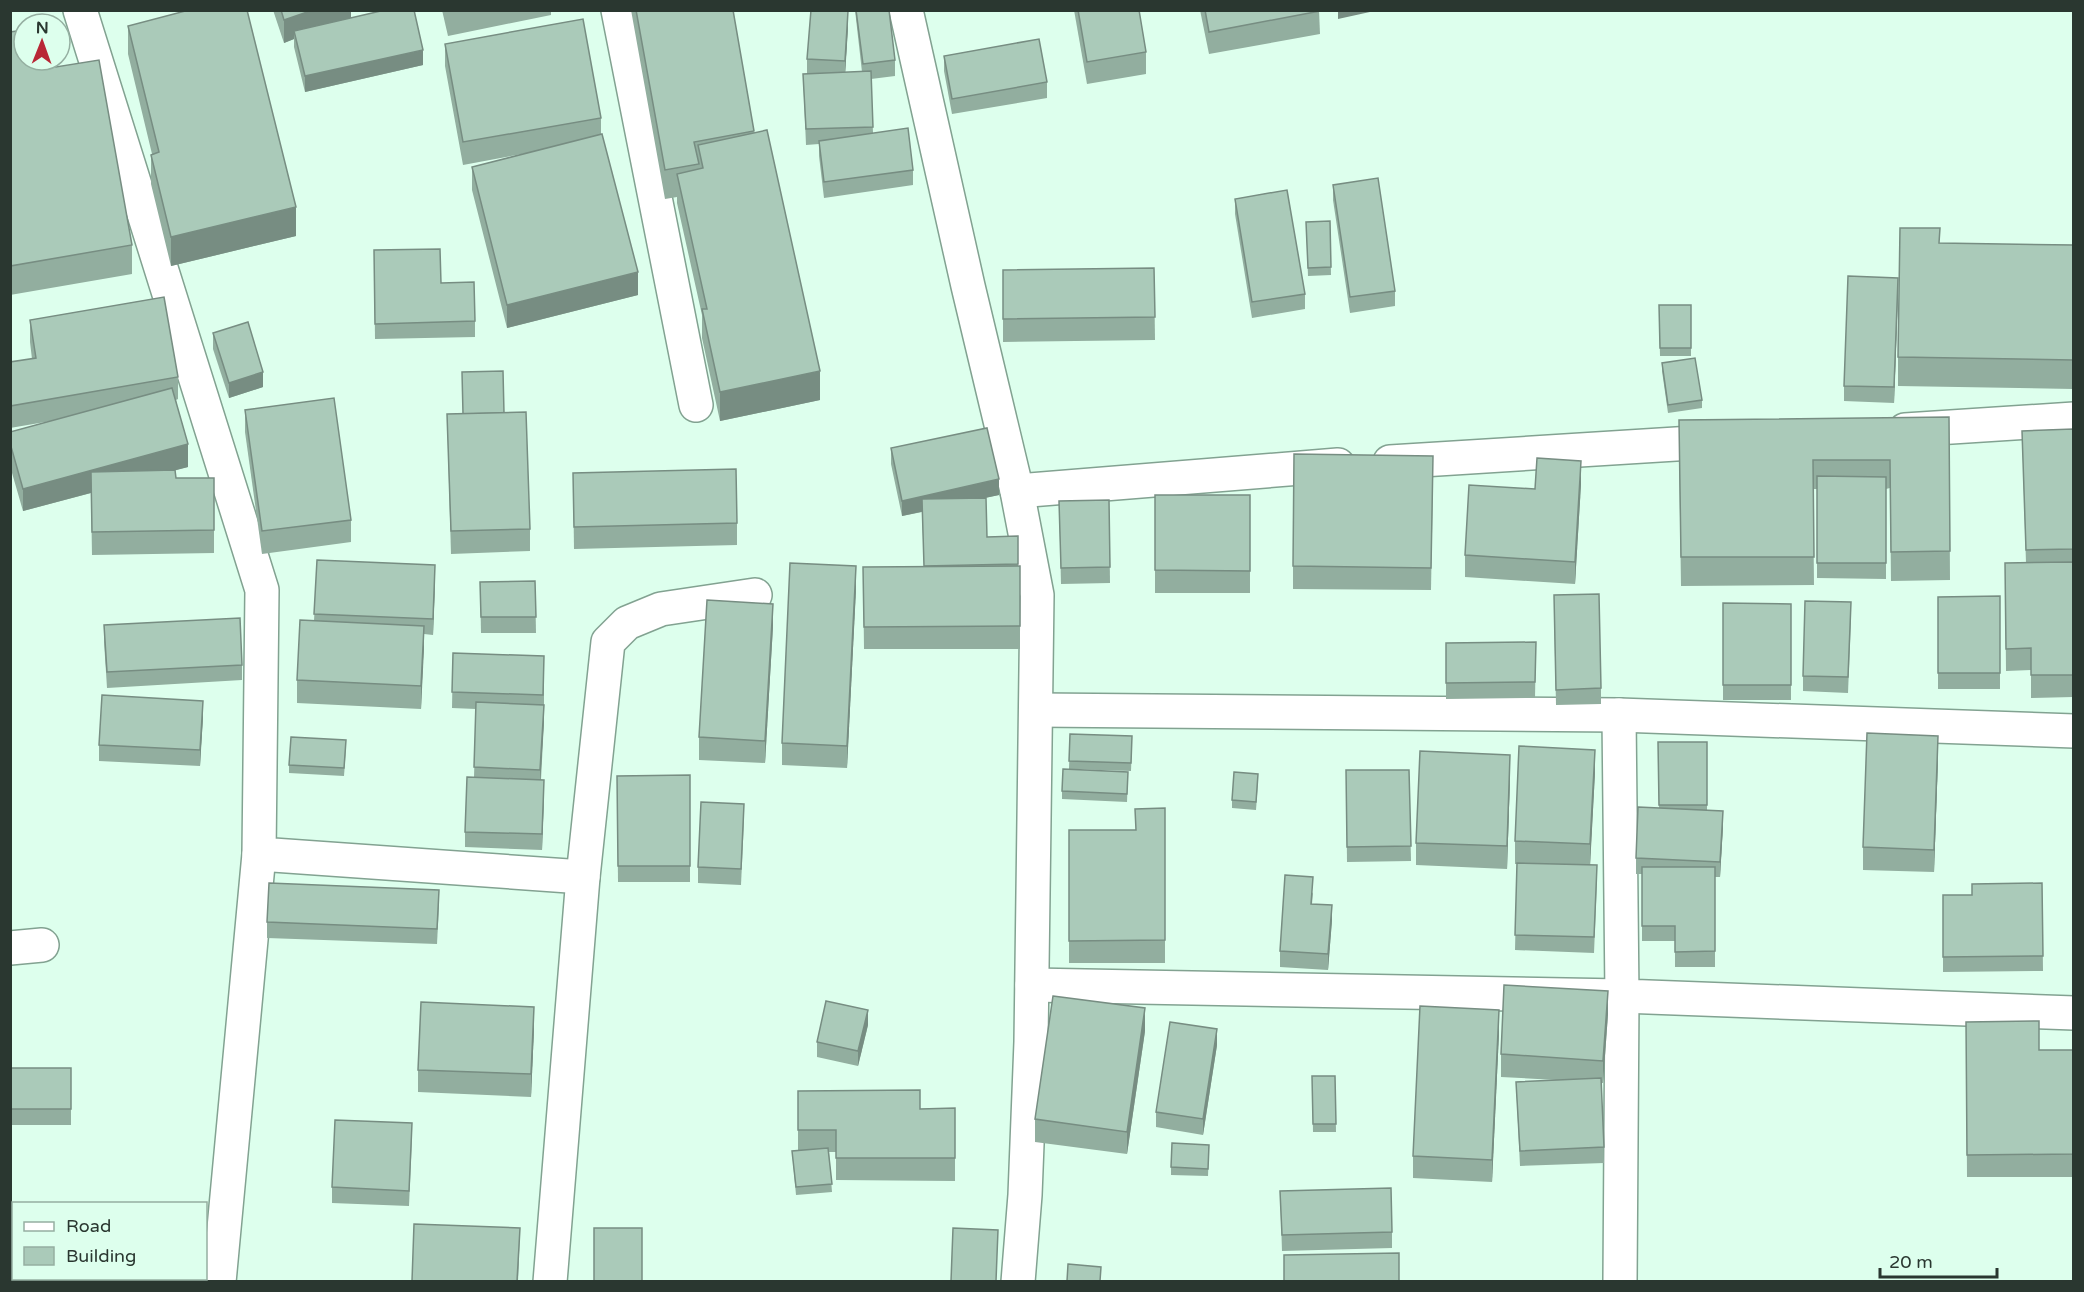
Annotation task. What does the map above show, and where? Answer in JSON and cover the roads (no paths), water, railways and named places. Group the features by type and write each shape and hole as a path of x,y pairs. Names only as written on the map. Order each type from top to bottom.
{"street":[{"path":"80,10 262,590 259,854 219,1281"},
{"path":"618,10 696,405"},
{"path":"906,10 1017,491 1037,595 1032,986 1025,1195 1018,1281"},
{"path":"1873,432 2073,419"},
{"path":"1017,491 1259,470 1755,439"},
{"path":"550,1281 583,877 608,642 627,622 661,609 755,595"},
{"path":"1036,710 1619,715 2073,731"},
{"path":"1619,715 1622,996 1620,1281"},
{"path":"259,854 583,877"},
{"path":"1032,986 1622,996 2073,1013"}]}
